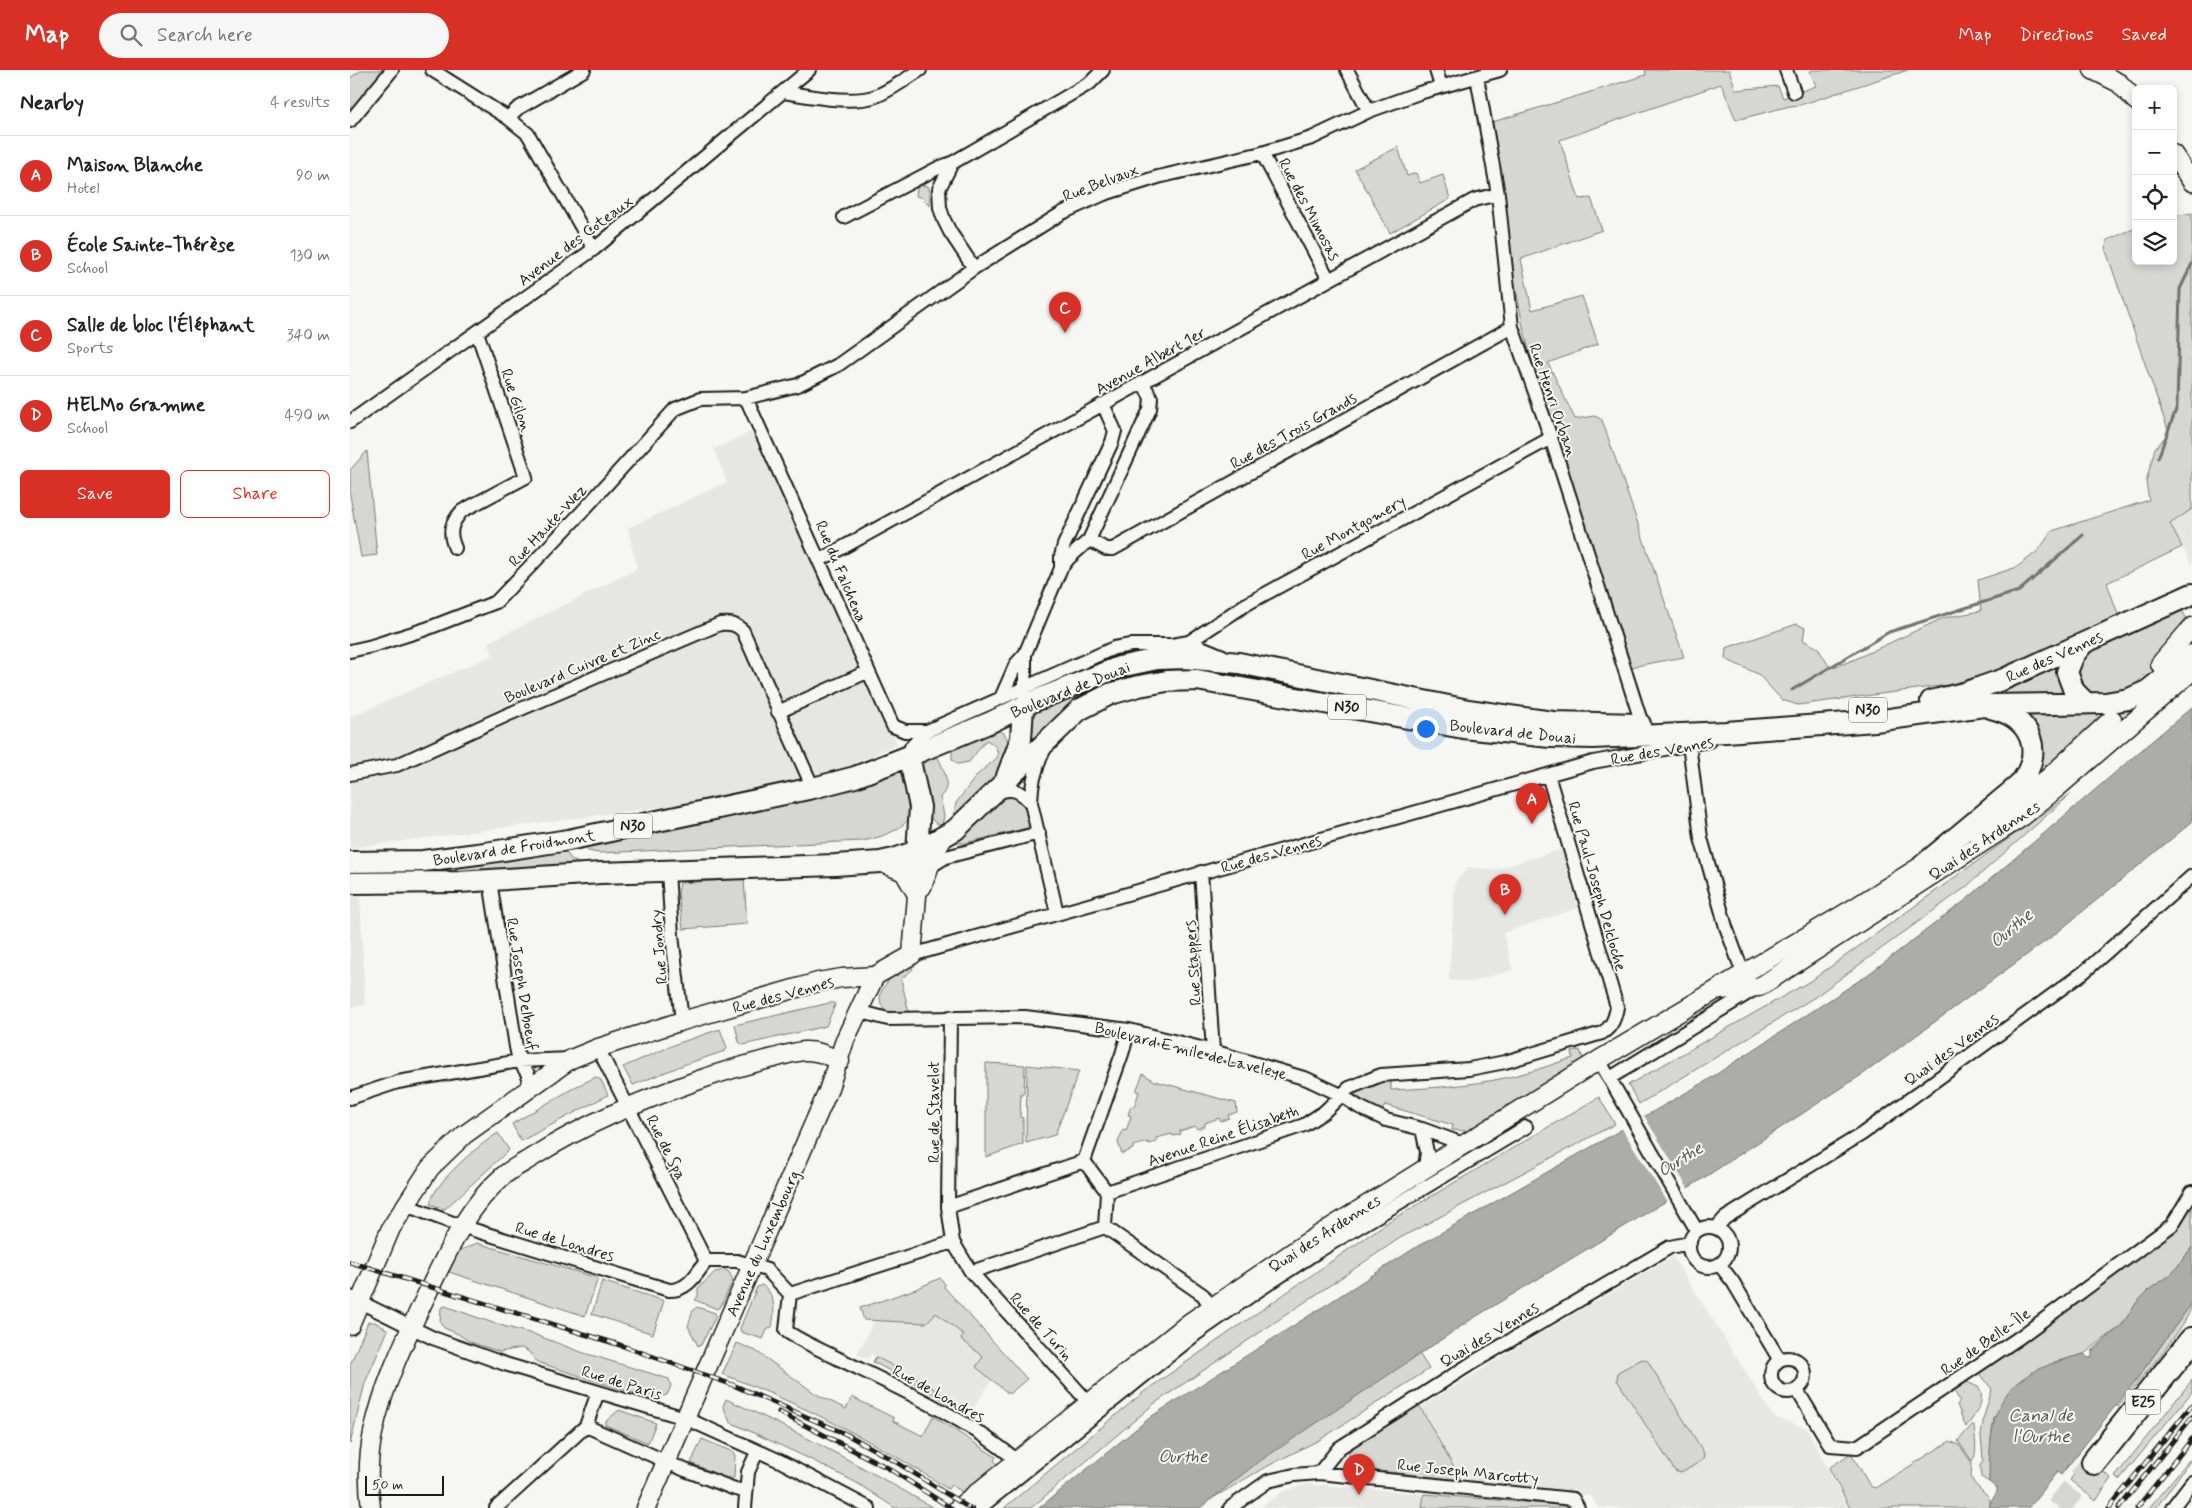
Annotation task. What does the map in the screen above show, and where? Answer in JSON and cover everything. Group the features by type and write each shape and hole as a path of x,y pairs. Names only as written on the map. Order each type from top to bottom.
{"highway":[{"name":"E25","path":"2192,1340 2100,1467 2192,1363"}],"main road":[{"name":"Rue des Vennes","path":"1642,724 1864,710 1924,703 1977,689 2083,644 2192,594"},
{"path":"2083,644 2074,655 2067,672 2074,691 2086,703"},
{"name":"Boulevard de Douai","path":"909,756 1119,667 1187,650 1239,663 1468,710 1553,722 1642,724"},
{"name":"Rue des Vennes","path":"1726,732 1875,721 1982,706 2105,703 2129,699 2148,691 2164,670 2192,655"},
{"name":"Boulevard de Douai","path":"917,851 950,832 997,790 1080,710 1110,694 1167,681 1198,680 1463,728 1550,737 1593,738 1726,732"},
{"path":"1923,865 2018,785 2028,772 2034,751 2029,735 2023,726 2006,713 1982,706"},
{"path":"997,790 1017,752 1021,739 1023,707"},
{"path":"992,722 1000,724 1013,735 1017,752"},
{"path":"909,756 920,814 917,851"},
{"name":"Boulevard de Froidmont","path":"350,862 423,861 568,840 813,788 854,777 909,756"},
{"path":"920,814 933,828 950,832"},
{"name":"Boulevard de Froidmont","path":"350,883 490,880 601,873 835,866 880,862 917,851"}],"street":[{"path":"350,121 392,70"},
{"path":"432,70 520,126 532,140 594,248"},
{"path":"508,118 517,109 584,70"},
{"name":"Avenue des Coteaux","path":"350,422 594,248 808,70"},
{"path":"783,92 813,97 854,99 872,97 920,70"},
{"path":"844,217 952,163 1090,83 1103,70"},
{"path":"1347,70 1369,111"},
{"path":"1436,70 1441,86"},
{"name":"Rue Belvaux","path":"746,398 798,385 838,364 974,268 1062,213 1104,194 1158,177 1262,153 1312,138 1369,111 1441,86 1500,70"},
{"path":"1786,70 1794,92"},
{"path":"2093,70 2116,74 2132,97"},
{"name":"Rue Henri Orban","path":"1477,77 1498,194 1512,327 1551,438 1642,724"},
{"name":"Rue des Mimosas","path":"1262,153 1329,280"},
{"path":"2177,160 2192,182"},
{"path":"952,163 940,189 940,208 944,220 974,268"},
{"path":"919,179 931,182 940,189"},
{"name":"Avenue Albert 1er","path":"820,560 1474,200 1498,194"},
{"name":"Rue des Trois Grands","path":"1089,540 1106,549 1113,549 1512,327"},
{"name":"Rue Gilon","path":"450,532 454,519 462,510 526,477 476,332"},
{"path":"1001,698 1016,664 1025,654 1061,568 1089,540 1150,409 1151,398 1143,383"},
{"name":"Rue du Falchena","path":"746,398 820,560 867,672 893,726 905,731 927,731"},
{"name":"Rue Haute-Wez","path":"350,651 426,629 496,602 580,514 675,409 700,400 746,398"},
{"path":"1061,568 1061,556 1064,545 1114,435 1114,426 1103,404"},
{"name":"Rue Montgomery","path":"1187,650 1245,604 1551,438"},
{"path":"443,521 450,532 455,548"},
{"name":"Boulevard Cuivre et Zinc","path":"350,774 396,765 507,715 720,624 736,625 744,631 813,788"},
{"path":"2164,670 2192,626"},
{"name":"Boulevard de Douai","path":"927,731 1114,648 1131,645 1172,645 1187,650"},
{"path":"2164,670 2192,649"},
{"path":"1023,707 1026,687 1025,654"},
{"name":"Quai des Ardennes","path":"1610,1078 1758,987 2022,816 2192,671"},
{"path":"778,712 867,672"},
{"name":"Quai des Ardennes","path":"958,1508 1088,1402 1211,1307 1306,1243 1425,1167 1713,990 1923,865 2024,797 2082,748 2112,719"},
{"path":"909,756 911,747 927,731"},
{"name":"Rue des Vennes","path":"350,1098 398,1082 519,1061 571,1059 598,1048 682,1021 818,982 875,976 912,955 1201,872 1548,774 1632,754 1723,740 1726,732"},
{"name":"Boulevard de Douai","path":"1030,803 1035,771 1051,737"},
{"path":"1689,744 1701,838 1726,927 1743,973"},
{"name":"Rue Paul-Joseph Delcloche","path":"1342,1095 1349,1088 1381,1075 1469,1069 1505,1062 1602,1033 1608,1029 1614,1019 1617,1007 1548,774"},
{"path":"997,790 1014,790 1023,793 1030,803 1057,913"},
{"path":"950,832 952,842 965,852"},
{"path":"917,896 924,884 928,868 950,832"},
{"path":"928,868 941,859 1039,834"},
{"path":"912,955 917,896 917,851"},
{"path":"880,862 904,872 917,896"},
{"name":"Rue Jondry","path":"668,871 672,935 682,1021"},
{"name":"Rue Stappers","path":"1201,872 1213,1052"},
{"name":"Quai des Vennes","path":"1716,1228 1733,1212 1862,1134 2084,972 2192,876"},
{"name":"Rue Joseph Delboeuf","path":"490,880 519,1061 528,1074 528,1091"},
{"name":"Avenue du Luxembourg","path":"646,1508 840,1061 845,1040 875,976"},
{"name":"Quai des Ardennes","path":"1713,990 1758,987"},
{"name":"Boulevard Emile de Laveleye","path":"858,1011 888,1019 1025,1017 1128,1030 1307,1079 1342,1095 1381,1118 1422,1129 1463,1144"},
{"name":"Rue de Stavelot","path":"948,1207 950,1017"},
{"path":"1084,1161 1122,1054 1128,1030"},
{"name":"Rue de Spa","path":"598,1048 706,1262"},
{"path":"371,1508 369,1484 372,1435 383,1397 411,1328 461,1226 474,1206 504,1176 547,1147 602,1118 738,1066 805,1051 821,1053 840,1061"},
{"path":"350,1325 354,1300 405,1205 430,1168 464,1135 571,1059"},
{"path":"1599,1060 1697,1231"},
{"name":"Avenue Reine Élisabeth","path":"1107,1192 1304,1125 1324,1112 1342,1095"},
{"name":"Quai des Ardennes","path":"980,1508 1196,1334 1259,1290 1325,1247 1526,1127"},
{"path":"1422,1129 1427,1152 1425,1167"},
{"path":"1084,1161 948,1207 953,1242 972,1272 1105,1227"},
{"path":"1084,1161 1107,1192 1105,1227"},
{"name":"Rue de Belle-Île","path":"1797,1390 1830,1445 1857,1447 2020,1337 2172,1225 2192,1192"},
{"name":"Rue de Londres","path":"405,1205 461,1226 669,1290 680,1290 706,1262"},
{"path":"1708,1226 1716,1228 1724,1234 1729,1244 1727,1255 1719,1264 1708,1267 1692,1258 1690,1243 1697,1231 1708,1226"},
{"path":"1105,1227 1203,1295 1211,1307"},
{"path":"706,1262 737,1261 767,1270 790,1294 953,1242"},
{"name":"Quai des Vennes","path":"1318,1473 1339,1448 1472,1362 1670,1247 1690,1243"},
{"path":"1719,1264 1733,1282 1779,1359"},
{"name":"Rue de Turin","path":"972,1272 1088,1402"},
{"name":"Rue de Londres","path":"790,1294 786,1316 786,1330 789,1333 895,1386 963,1424 1016,1460"},
{"name":"Rue de Paris","path":"354,1300 411,1328 505,1364 685,1418 780,1461 869,1508"},
{"path":"1790,1357 1802,1363 1806,1372 1804,1383 1797,1390 1785,1392 1773,1385 1770,1373 1779,1359 1790,1357"},
{"path":"496,1508 586,1426 598,1392"},
{"path":"586,1426 666,1462 735,1489 745,1491"},
{"path":"744,1508 748,1472 757,1452"},
{"path":"1230,1508 1268,1481 1294,1475 1318,1473"},
{"name":"Rue Joseph Marcotty","path":"1318,1473 1573,1499 1578,1508"},
{"path":"2172,1508 2192,1482"}],"shaded area":[{"path":"362,70 384,70 350,110 350,78"},
{"path":"1645,70 1729,70 1736,90 1778,86 1783,98 1816,86 1810,71 1813,70 1908,70 1800,105 1736,120 1721,84 1560,140 1579,199 1591,198 1602,230 1521,259 1532,310 1582,296 1598,344 1548,363 1575,419 1595,416 1602,420 1684,657 1625,668 1552,438 1523,327 1486,124 1646,75"},
{"path":"1398,147 1407,176 1416,173 1420,183 1443,175 1450,199 1390,233 1355,169"},
{"path":"921,185 928,186 930,206 921,197 916,196 917,188"},
{"path":"2192,213 2192,509 2170,524 2182,547 2107,583 2124,631 2175,609 2183,612 2189,624 2127,694 2087,701 2101,722 2020,792 2037,763 1990,695 1999,688 1976,678 1947,685 1798,705 1782,700 1758,674 1725,659 1726,648 1797,624 1805,628 1803,640 1818,648 1830,668 1851,661 1943,618 1981,611 1978,580 2017,567 2038,551 2052,531 2149,500 2146,482 2155,448 2169,433 2106,251 2107,240 2132,230 2132,265 2177,265 2177,215"},
{"path":"755,430 897,744 826,778 737,797 350,848 350,717 493,655 489,642 637,569 628,528 727,482 714,449"},
{"path":"367,451 377,555 361,557 350,495 350,470"},
{"path":"2192,509 2192,566 2170,524"},
{"path":"1200,663 1495,718 1135,678 1028,753 1029,708 1129,668"},
{"path":"992,727 1004,733 1010,744 1005,766 972,800 958,821 954,814 956,803 977,775 997,758 997,749 986,740 969,762 957,764 952,759 952,750"},
{"path":"937,755 946,777 946,788 940,797 944,815 942,826 929,816 922,793 921,768 925,761"},
{"path":"903,765 911,797 912,808 910,815 900,827 885,835 869,840 599,853 588,851 580,844"},
{"path":"2072,793 1966,887 1815,997 1639,1104 1628,1085 1812,980"},
{"path":"1013,794 1025,805 1030,823 1027,828 958,843 957,838 1001,796"},
{"path":"1562,849 1578,908 1503,933 1513,970 1470,982 1449,980 1455,882 1469,867 1494,870"},
{"path":"565,851 572,860 585,866 390,876 389,867"},
{"path":"744,879 747,924 683,929 678,893 680,883"},
{"path":"360,896 365,1005 350,1007 350,897"},
{"path":"910,964 913,969 901,979 909,1013 893,1014 884,1009 881,1004 881,992 894,976"},
{"path":"834,1003 835,1005 826,1026 743,1045 739,1042 735,1025"},
{"path":"720,1029 727,1048 725,1051 633,1085 623,1067 676,1044"},
{"path":"1580,1050 1583,1059 1467,1131 1452,1130 1453,1125 1385,1105 1382,1112 1368,1105 1355,1095 1355,1092 1391,1080 1391,1090 1442,1087 1509,1077 1573,1058 1572,1052"},
{"path":"986,1063 1025,1065 1024,1093 1021,1093 1020,1117 1023,1118 1023,1144 986,1157"},
{"path":"1027,1065 1079,1071 1055,1135 1026,1143"},
{"path":"1143,1074 1155,1081 1236,1103 1237,1112 1228,1115 1229,1118 1221,1121 1219,1118 1205,1123 1205,1126 1197,1129 1195,1126 1180,1131 1181,1134 1156,1138 1157,1142 1133,1146 1133,1149 1122,1154 1118,1142 1123,1130 1126,1131 1131,1116 1128,1115 1131,1106 1134,1107 1139,1092 1136,1091"},
{"path":"596,1077 601,1080 608,1095 521,1141 512,1124 575,1087"},
{"path":"1599,1097 1615,1124 1400,1238 1155,1403 1031,1508 1004,1508 1145,1391 1388,1222"},
{"path":"498,1133 509,1150 445,1209 430,1204 433,1195 440,1185 459,1164"},
{"path":"2192,1202 2192,1247 2172,1274 2150,1289 2137,1302 2121,1326 2084,1354 2054,1362 1994,1417 1989,1482 1981,1477 1980,1466 1983,1460 1981,1436 1984,1416 1992,1389 1978,1371"},
{"path":"477,1243 598,1278 585,1316 449,1272 459,1251"},
{"path":"1673,1257 1774,1417 1807,1428 1848,1508 1598,1508 1592,1496 1461,1480 1421,1407 1534,1337"},
{"path":"725,1270 729,1272 733,1280 721,1306 717,1309 695,1300 698,1296 698,1288 715,1272"},
{"path":"940,1278 945,1284 944,1287 1027,1379 1009,1394 976,1367 983,1357 961,1339 964,1335 936,1313 926,1323 864,1320 860,1308 916,1289"},
{"path":"602,1281 664,1301 653,1334 592,1314"},
{"path":"762,1285 770,1293 774,1309 772,1327 767,1330 763,1339 741,1332 740,1328 757,1287"},
{"path":"2192,1303 2182,1325 2172,1340 2117,1407 2115,1405 2139,1376"},
{"path":"445,1306 496,1324 536,1335 581,1352 669,1379 671,1386 667,1395 658,1397 633,1393 537,1362 528,1351 521,1348 500,1352 470,1342 444,1328 440,1322 441,1308"},
{"path":"697,1307 715,1313 716,1316 701,1345 698,1346 688,1326 693,1310"},
{"path":"936,1313 964,1335 961,1339 983,1357 992,1380 969,1415 954,1406 956,1402 901,1370 871,1354 868,1359 857,1354 875,1320 926,1323"},
{"path":"368,1322 375,1322 388,1330 365,1383 350,1444 350,1365"},
{"path":"737,1343 756,1351 816,1394 846,1409 852,1397 894,1418 893,1421 923,1436 933,1416 996,1457 994,1460 997,1464 963,1492 951,1485 948,1489 894,1455 838,1425 781,1398 722,1374"},
{"path":"1417,1350 1429,1369 1321,1439 1262,1469 1196,1508 1308,1421"},
{"path":"876,1357 901,1370 898,1375 873,1362"},
{"path":"1642,1359 1647,1360 1704,1453 1703,1460 1681,1473 1675,1471 1617,1380 1618,1372"},
{"path":"915,1378 956,1402 954,1406 912,1382"},
{"path":"2192,1380 2192,1392 2119,1480 2115,1477"},
{"path":"1967,1382 1978,1387 1981,1392 1981,1402 1966,1427 1957,1405 1960,1401 1954,1391"},
{"path":"726,1399 831,1450 932,1507 895,1508 857,1483 730,1422 723,1406"},
{"path":"1419,1405 1461,1480 1361,1469 1353,1466 1348,1459 1350,1448 1362,1438"},
{"path":"619,1410 656,1423 648,1443 605,1425 605,1422"},
{"path":"1974,1425 1976,1449 1972,1461 1958,1441"},
{"path":"702,1439 733,1452 735,1455 734,1478 725,1478 691,1463"},
{"path":"1950,1441 1959,1445 1972,1463 1971,1477 1974,1483 1990,1499 1990,1508 1850,1508 1829,1468 1851,1453 1870,1486 1875,1488"},
{"path":"2086,1458 2111,1478 2096,1501 2070,1480"},
{"path":"2189,1460 2156,1508 2149,1508"},
{"path":"1309,1484 1571,1506 1572,1508 1259,1508 1284,1491"},
{"path":"1424,1494 1571,1506 1572,1508 1422,1508"}],"water":[{"name":"Ourthe","path":"2192,707 2192,822 2054,935 1866,1072 1696,1183 1472,1319 1257,1463 1200,1508 1039,1508 1152,1416 1418,1246 1703,1083 1866,976 1967,899"},
{"name":"Canal de l'Ourthe","path":"2192,1247 2192,1303 2139,1376 2061,1475 2057,1472 2028,1508 1990,1508 1990,1503 1997,1492 1997,1488 1989,1482 1992,1430 1997,1411 2006,1395 2018,1382 2035,1371 2056,1362 2084,1354 2088,1358 2092,1357 2092,1351 2121,1326 2137,1302 2150,1289 2172,1274"}],"pier":[{"path":"1643,1114 1689,1190 1668,1203 1621,1127"}],"waterway":[{"path":"2158,458 2177,407 2180,289 2192,264"},
{"path":"1792,690 1889,632 2019,591 2083,535"}],"tunnel":[{"path":"2112,719 2160,664"},
{"path":"2058,1508 2094,1462"}],"railway":[{"path":"350,1262 620,1345 733,1385 846,1434 893,1460 969,1508"},
{"path":"2109,1508 2192,1405"},
{"path":"779,1412 888,1468 951,1508"},
{"path":"2119,1508 2192,1417"},
{"path":"2137,1508 2192,1439"}],"place":[{"name":"Salle de bloc l'Éléphant","path":"1065,333"},
{"name":"Maison Blanche","path":"1532,824"},
{"name":"École Sainte-Thérèse","path":"1505,915"},
{"name":"HELMo Gramme","path":"1359,1495"}]}
